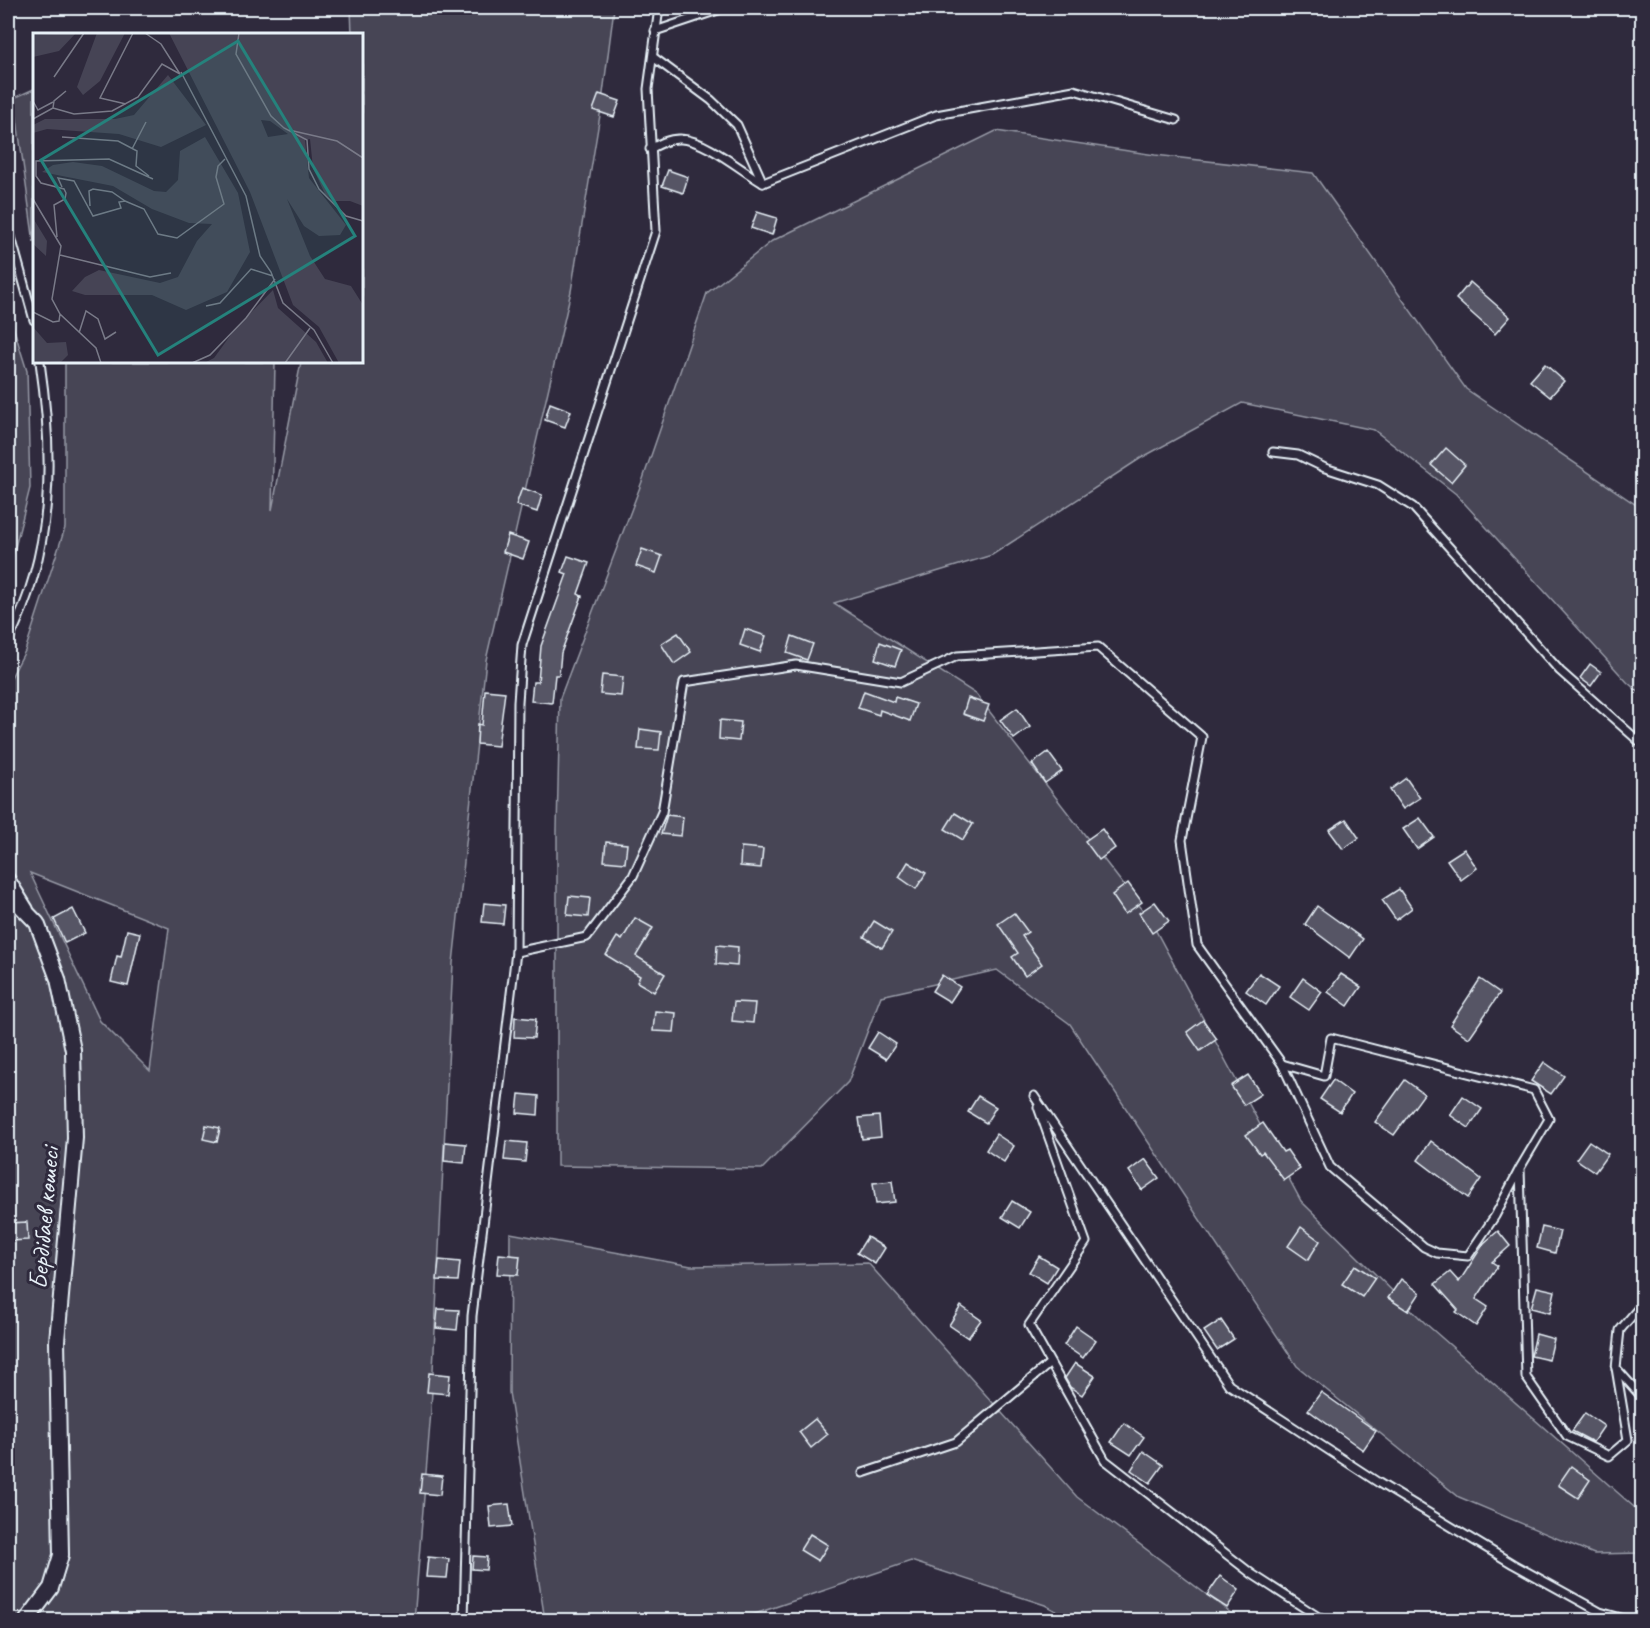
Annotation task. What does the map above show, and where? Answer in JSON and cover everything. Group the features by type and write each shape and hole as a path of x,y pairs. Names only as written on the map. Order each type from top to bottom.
{"street":[{"path":"8,893 37,923"},
{"name":"Бердібаев көшесі","path":"27,1620 51,1588 61,1555 62,1502 57,1341 75,1138 73,1050 58,979 37,923"}],"lane":[{"path":"464,1620 472,1316 516,952 518,702 522,645 656,231 648,89 659,8"},
{"path":"654,32 724,8"},
{"path":"653,57 711,99 737,125 763,183"},
{"path":"763,183 936,115 1074,90 1176,120"},
{"path":"650,149 666,141 682,138 712,150 763,183"},
{"path":"8,226 33,316"},
{"path":"8,641 33,582 45,526 49,422 40,363"},
{"path":"1273,452 1298,455 1325,468 1378,486 1413,507 1560,671 1642,744"},
{"path":"516,952 587,937 633,876 662,812 684,682 796,665 901,682 957,656 1098,647 1202,737 1182,840 1197,945 1282,1064 1330,1167 1430,1250 1468,1256 1495,1216 1520,1167 1549,1119 1534,1090 1330,1038 1324,1076 1282,1064"},
{"path":"8,874 37,923"},
{"path":"1323,1620 1252,1574 1105,1460 1029,1325 1086,1242 1035,1096 1229,1385 1379,1483 1513,1564 1600,1612 1628,1620"},
{"path":"1520,1167 1526,1377 1568,1436 1608,1456 1628,1440 1616,1368 1620,1330 1642,1304"},
{"path":"863,1473 956,1442 1050,1363"},
{"path":"1616,1368 1642,1397"}],"shaded area":[{"path":"351,8 614,8 601,109 571,291 486,660 453,963 431,1411 414,1620 8,1620 8,683 25,651 65,528 65,363 275,363 272,510 301,363 363,363 363,33 352,33","holes":["30,873 169,928 150,1071 100,1021"]},
{"path":"33,89 33,236 14,98"},
{"path":"996,131 1155,155 1313,173 1466,389 1642,509 1642,695 1627,682 1456,494 1374,430 1242,403 1141,458 992,555 834,603 976,694 1149,918 1301,1201 1425,1323 1642,1514 1642,1553 1594,1554 1459,1497 1297,1366 1070,1024 997,970 881,996 848,1082 762,1169 557,1166 557,830 560,698 643,479 707,293 772,241"},
{"path":"8,310 27,371 30,488 8,575"},
{"path":"510,1233 691,1266 868,1263 1077,1497 1240,1620 1072,1620 1045,1605 911,1561 737,1620 545,1620 509,1392"}],"building":[{"path":"599,94 620,101 614,117 593,110"},
{"path":"668,170 688,177 683,193 662,186"},
{"path":"757,212 777,218 772,235 751,228"},
{"path":"1470,282 1510,317 1495,334 1456,299"},
{"path":"1545,364 1564,381 1550,397 1530,381"},
{"path":"550,403 571,411 565,427 545,420"},
{"path":"1446,448 1465,465 1451,482 1431,465"},
{"path":"522,488 542,495 537,512 516,505"},
{"path":"508,535 529,542 523,559 503,552"},
{"path":"642,549 662,556 656,573 636,566"},
{"path":"568,556 589,563 578,594 582,596 561,653 559,675 555,675 552,703 531,701 533,682 538,682 541,646 567,574 562,572"},
{"path":"745,629 766,636 760,652 740,645"},
{"path":"678,633 691,652 674,664 661,644"},
{"path":"792,636 813,644 807,660 787,653"},
{"path":"880,642 901,650 895,666 875,659"},
{"path":"1590,664 1601,672 1591,686 1580,678"},
{"path":"602,675 623,677 621,696 600,694"},
{"path":"485,690 505,692 498,746 477,744 478,724 482,725"},
{"path":"864,691 894,702 895,697 916,704 910,721 880,710 879,715 858,708"},
{"path":"968,698 989,705 983,721 963,714"},
{"path":"1017,708 1030,727 1014,739 1000,720"},
{"path":"720,720 741,722 739,741 719,739"},
{"path":"640,729 661,732 659,750 638,749"},
{"path":"1048,752 1062,771 1045,783 1032,764"},
{"path":"1406,778 1420,798 1403,809 1390,790"},
{"path":"955,813 973,824 963,840 945,829"},
{"path":"667,815 683,817 681,836 661,834"},
{"path":"1420,818 1434,837 1417,849 1403,829"},
{"path":"1346,819 1359,838 1343,849 1329,830"},
{"path":"1102,829 1115,848 1099,860 1085,841"},
{"path":"606,842 627,844 625,863 604,861"},
{"path":"741,847 763,849 761,868 740,866"},
{"path":"1464,849 1477,868 1461,880 1447,860"},
{"path":"908,862 926,873 916,889 899,877"},
{"path":"1128,883 1142,902 1125,914 1112,895"},
{"path":"1399,889 1412,908 1396,920 1382,900"},
{"path":"569,896 590,898 588,917 567,915"},
{"path":"1155,902 1169,921 1152,933 1139,913"},
{"path":"484,903 505,905 503,924 482,922"},
{"path":"1317,906 1363,939 1350,958 1305,924"},
{"path":"73,909 85,933 65,943 54,919"},
{"path":"1014,913 1028,932 1022,936 1042,964 1025,976 1012,957 1018,953 998,924"},
{"path":"635,918 653,928 636,956 665,974 654,992 637,982 640,976 606,955 617,937 622,940"},
{"path":"874,921 892,932 882,948 864,937"},
{"path":"127,930 140,933 128,986 111,982 117,956 121,957"},
{"path":"717,945 738,947 737,966 716,964"},
{"path":"1259,973 1279,986 1266,1005 1246,991"},
{"path":"1341,974 1361,987 1348,1006 1328,992"},
{"path":"942,975 960,987 950,1002 932,991"},
{"path":"1303,978 1322,992 1309,1010 1290,997"},
{"path":"1480,979 1500,993 1469,1038 1450,1025"},
{"path":"734,1002 755,1003 753,1023 732,1021"},
{"path":"655,1011 676,1013 674,1032 653,1031"},
{"path":"515,1017 536,1019 534,1038 514,1037"},
{"path":"1203,1020 1217,1039 1200,1051 1187,1032"},
{"path":"878,1032 896,1044 886,1059 868,1048"},
{"path":"1544,1062 1564,1076 1551,1094 1531,1081"},
{"path":"1248,1075 1261,1094 1244,1105 1231,1086"},
{"path":"1333,1080 1352,1094 1340,1112 1320,1099"},
{"path":"1405,1080 1424,1094 1394,1135 1375,1122"},
{"path":"519,1094 539,1096 538,1115 517,1113"},
{"path":"978,1096 996,1107 986,1123 968,1112"},
{"path":"1463,1096 1482,1109 1469,1128 1450,1115"},
{"path":"879,1116 881,1137 862,1139 859,1118"},
{"path":"1263,1123 1283,1152 1287,1150 1300,1169 1284,1180 1263,1152 1260,1154 1246,1135"},
{"path":"206,1125 220,1128 217,1142 203,1139"},
{"path":"996,1134 1014,1146 1004,1162 986,1150"},
{"path":"506,1141 527,1143 525,1162 504,1160"},
{"path":"1431,1141 1481,1179 1468,1198 1418,1160"},
{"path":"1589,1141 1608,1154 1595,1172 1576,1159"},
{"path":"445,1142 466,1144 464,1163 444,1161"},
{"path":"1145,1159 1159,1178 1142,1190 1129,1171"},
{"path":"892,1181 895,1202 876,1204 873,1183"},
{"path":"1012,1201 1030,1212 1020,1228 1002,1217"},
{"path":"27,1222 28,1240 8,1241 8,1223"},
{"path":"1301,1227 1320,1241 1308,1260 1288,1246"},
{"path":"1542,1227 1560,1231 1555,1253 1537,1248"},
{"path":"1498,1231 1510,1246 1492,1262 1498,1266 1476,1299 1488,1307 1476,1326 1456,1312 1458,1310 1435,1284 1450,1272 1459,1282 1484,1243"},
{"path":"867,1237 885,1248 875,1264 857,1253"},
{"path":"499,1254 520,1256 518,1275 497,1274"},
{"path":"1039,1256 1057,1267 1047,1283 1029,1272"},
{"path":"439,1260 460,1262 458,1281 437,1280"},
{"path":"1355,1265 1375,1278 1362,1297 1342,1284"},
{"path":"1401,1279 1420,1293 1408,1311 1388,1298"},
{"path":"1537,1287 1555,1291 1550,1313 1531,1308"},
{"path":"961,1306 981,1320 968,1338 949,1325"},
{"path":"438,1309 459,1310 457,1330 436,1328"},
{"path":"1221,1320 1234,1339 1217,1350 1204,1331"},
{"path":"1076,1326 1096,1340 1083,1358 1064,1345"},
{"path":"1536,1334 1554,1339 1549,1360 1531,1356"},
{"path":"1075,1363 1095,1376 1082,1395 1070,1387 1065,1378"},
{"path":"429,1373 450,1375 448,1394 427,1392"},
{"path":"1321,1392 1376,1431 1363,1450 1308,1410"},
{"path":"1585,1413 1604,1426 1593,1442 1572,1431"},
{"path":"815,1419 828,1434 811,1448 799,1432"},
{"path":"1124,1423 1144,1437 1131,1455 1111,1442"},
{"path":"1143,1451 1163,1465 1150,1483 1131,1470"},
{"path":"1571,1466 1590,1480 1578,1498 1558,1485"},
{"path":"422,1474 442,1476 440,1495 420,1493"},
{"path":"509,1504 512,1526 491,1528 489,1506"},
{"path":"810,1534 828,1545 818,1561 800,1550"},
{"path":"473,1556 487,1557 486,1570 472,1569"},
{"path":"428,1557 449,1559 447,1578 426,1577"},
{"path":"1220,1576 1239,1590 1227,1608 1207,1595"}]}
